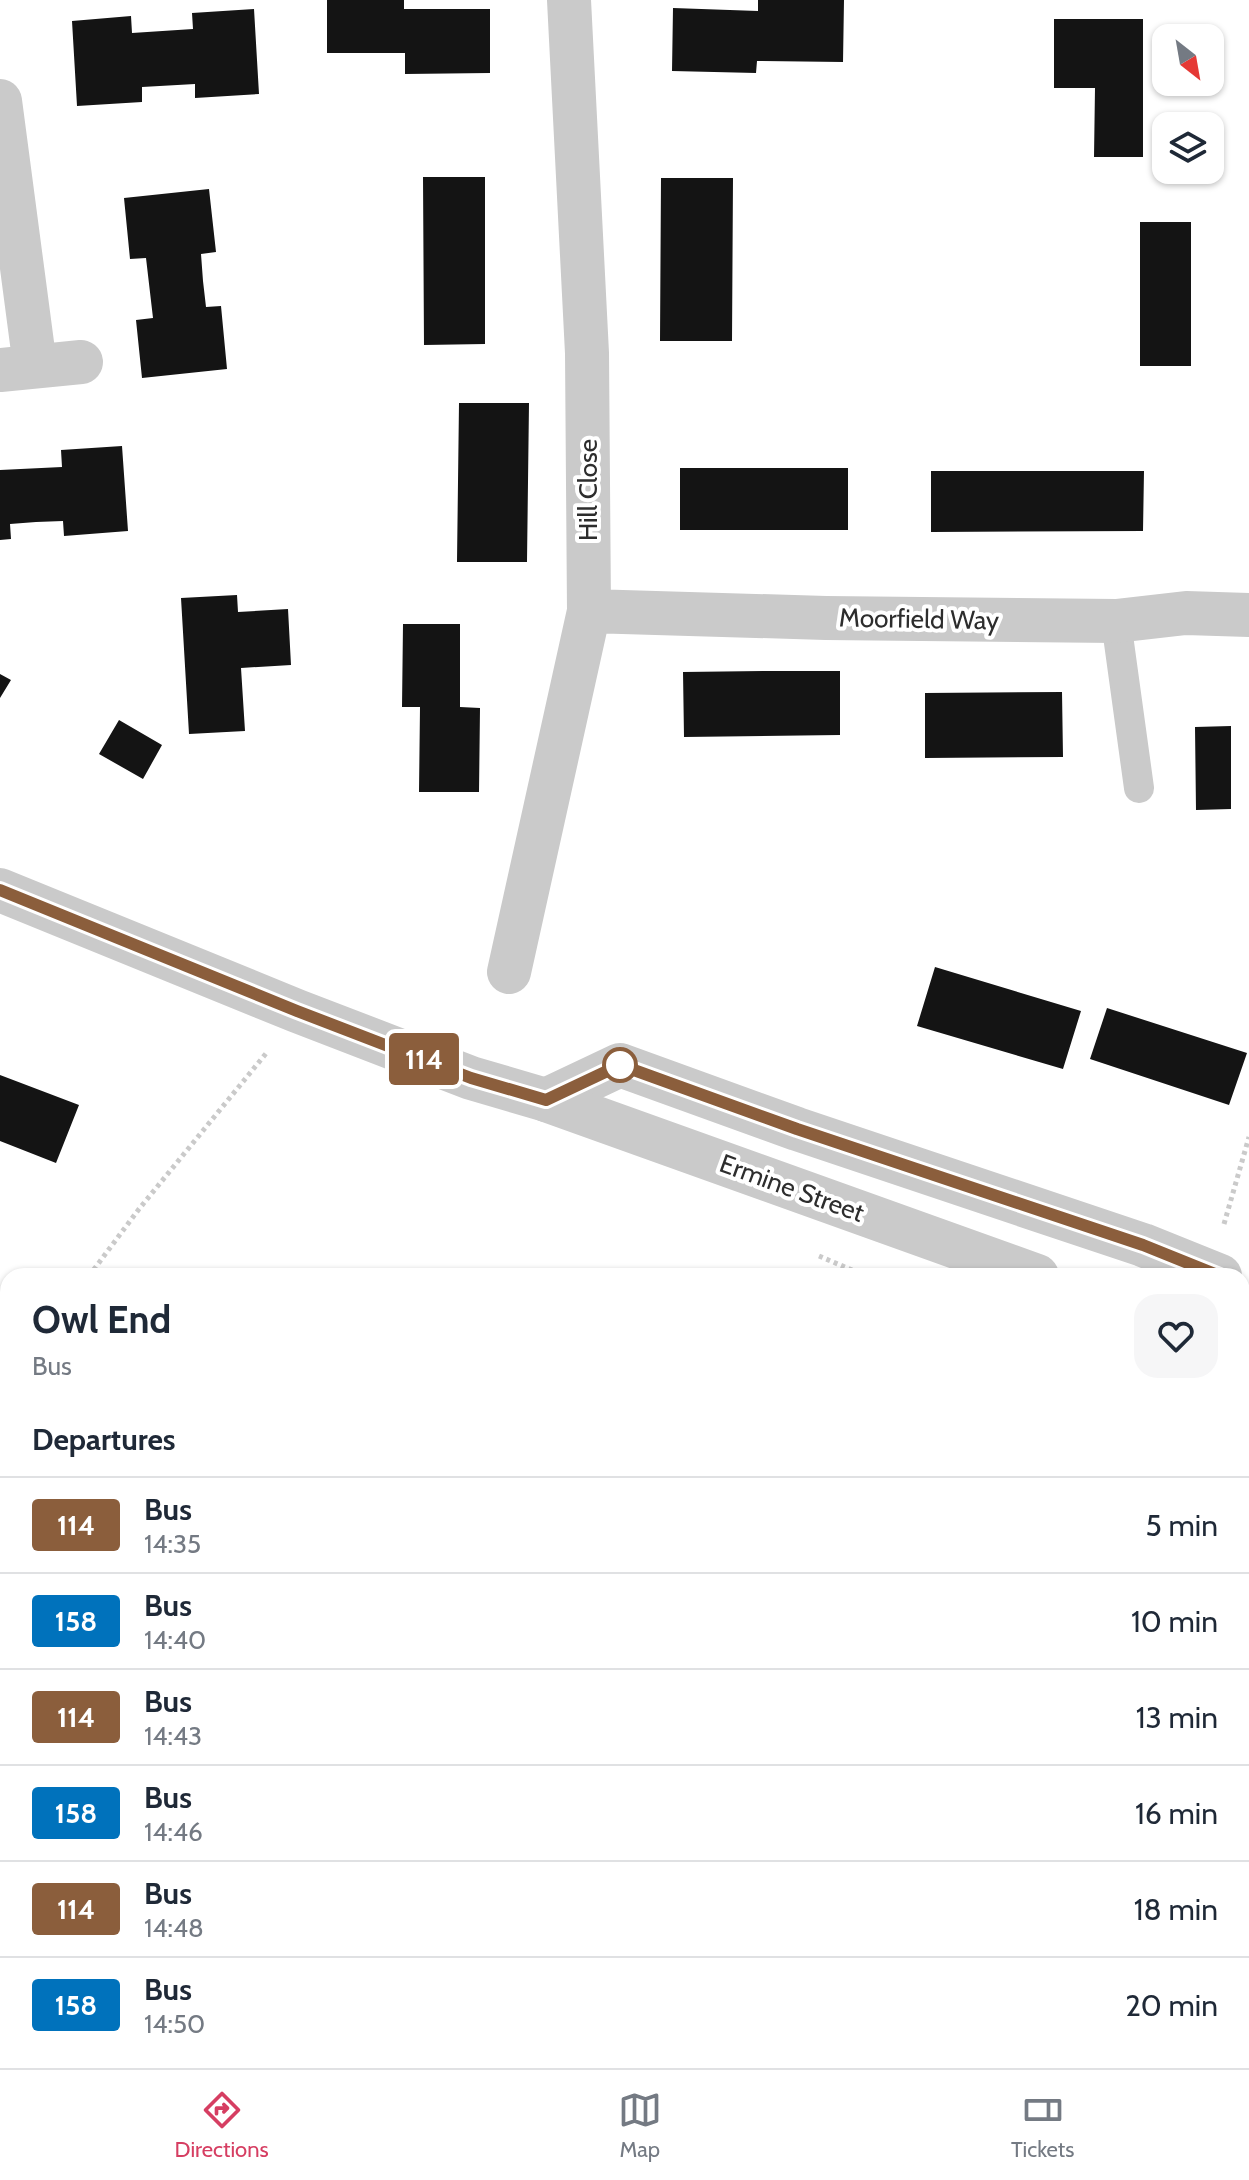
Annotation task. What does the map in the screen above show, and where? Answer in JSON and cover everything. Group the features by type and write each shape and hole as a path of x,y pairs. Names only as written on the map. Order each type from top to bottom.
{"street":[{"name":"Hill Close","path":"509,972 589,611 587,353 569,0"},
{"path":"0,101 18,368 81,362"},
{"name":"Moorfield Way","path":"589,611 826,618 1116,621 1186,613 1249,615"},
{"name":"Ermine Street","path":"0,890 471,1078 546,1100 1015,1268"},
{"path":"546,1100 620,1065 797,1129 1143,1245 1200,1268"}],"lane":[{"path":"1116,621 1139,788"}],"path":[{"path":"95,1268 269,1050"},
{"path":"1224,1268 1232,1203 1249,1137"}],"building":[{"path":"327,0 404,0 404,9 490,9 490,73 405,74 405,53 327,53"},
{"path":"758,0 844,0 843,62 757,61 756,73 672,71 673,8 758,11"},
{"path":"254,9 259,94 195,98 195,84 142,87 142,102 77,106 72,21 131,16 132,33 193,29 192,13"},
{"path":"1054,19 1143,19 1143,157 1094,157 1095,88 1054,88"},
{"path":"423,177 485,177 485,344 424,345"},
{"path":"661,178 733,178 732,341 660,341"},
{"path":"209,189 216,252 201,254 203,281 206,307 221,306 227,369 142,378 136,320 153,318 146,258 130,259 124,198"},
{"path":"1140,222 1191,222 1191,366 1140,366"},
{"path":"459,403 529,403 527,562 457,562"},
{"path":"122,446 128,531 64,536 63,521 36,522 10,524 11,539 0,540 0,470 62,467 61,450"},
{"path":"680,468 848,468 848,530 680,530"},
{"path":"931,471 1144,471 1143,531 931,532"},
{"path":"237,595 238,612 288,609 291,665 241,668 245,731 189,734 181,598"},
{"path":"403,624 460,624 460,707 480,708 479,792 419,792 420,707 402,707"},
{"path":"840,671 840,735 684,737 683,672"},
{"path":"0,674 11,680 0,698"},
{"path":"1062,692 1063,757 925,758 925,693"},
{"path":"119,720 162,745 143,779 99,754"},
{"path":"1231,726 1231,809 1196,810 1195,727"},
{"path":"935,967 1081,1011 1063,1069 917,1026"},
{"path":"1107,1008 1247,1053 1229,1105 1090,1059"},
{"path":"0,1075 79,1105 56,1163 0,1141"}],"bus line":[{"name":"114","path":"0,890 471,1078 546,1100 620,1065 797,1129 1143,1245 1198,1268"}]}
